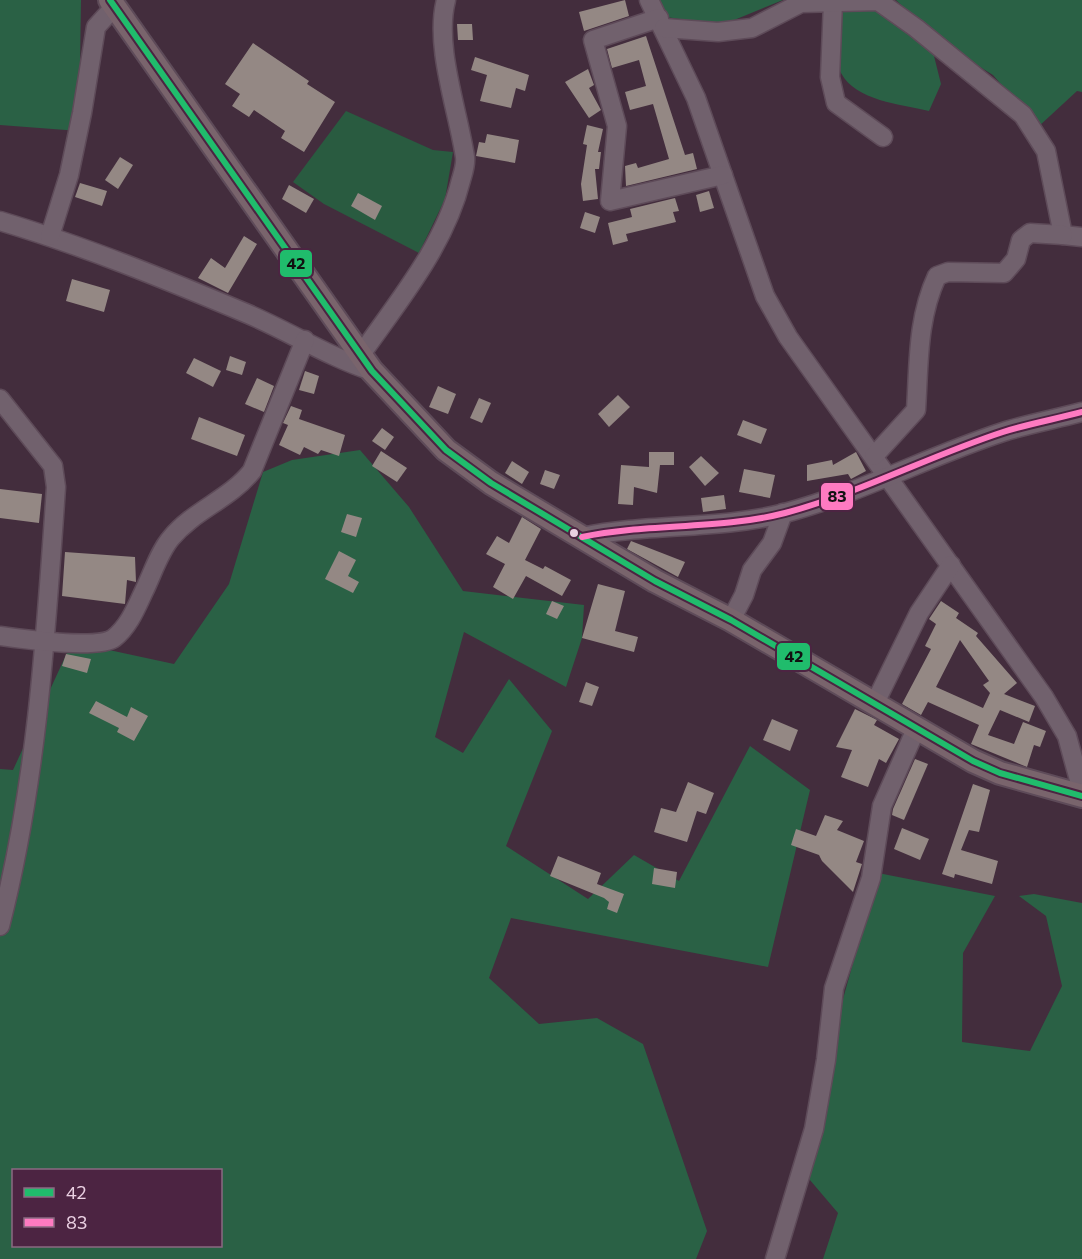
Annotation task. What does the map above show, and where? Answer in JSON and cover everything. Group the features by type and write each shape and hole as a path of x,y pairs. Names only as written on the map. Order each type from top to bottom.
{"main road":[{"path":"113,3 367,362 446,450 491,483 916,729 1000,773 1082,796"}],"street":[{"path":"0,221 50,236 248,314 305,340 342,361 367,362 442,230 457,197 466,160 445,44 442,14 446,0"},
{"path":"649,0 696,98 765,296 788,337 1044,697 1067,736 1082,791"},
{"path":"723,175 610,201 617,126 593,40 661,23 718,33 752,28 801,3 878,1 916,28 1023,115 1046,151 1063,235"},
{"path":"833,2 830,77 836,103 883,137"},
{"path":"50,236 69,175 79,130 96,27 113,3"},
{"path":"873,456 916,410 920,334 926,299 937,276 948,272 1004,273 1016,259 1021,240 1030,233 1082,237"},
{"path":"0,636 45,642 93,643 112,639 130,620 170,539 197,512 241,485 252,471 305,340"},
{"path":"0,399 53,466 56,487 45,642 25,811 0,926"},
{"path":"582,537 612,531 718,523 783,513 889,477 1003,432 1082,412"},
{"path":"731,620 744,596 752,570 772,543 783,513"},
{"path":"874,705 919,613 951,565"},
{"path":"775,1259 814,1129 826,1060 834,988 870,878 882,806 916,729"}],"green space":[{"path":"0,0 81,0 79,131 0,125"},
{"path":"657,0 783,0 722,25 666,17"},
{"path":"896,0 1082,0 1082,92 1077,91 1038,127 993,75 938,41"},
{"path":"870,1 933,52 941,84 929,111 868,95 857,90 841,73 836,50 835,7"},
{"path":"346,111 433,150 453,152 445,199 419,253 324,204 293,182"},
{"path":"360,450 409,507 463,591 584,605 582,638 566,687 464,632 435,737 463,753 509,679 552,731 506,846 588,899 634,855 679,881 750,746 810,790 768,967 511,918 489,978 539,1024 597,1018 643,1044 707,1231 696,1259 0,1259 0,769 13,770 72,642 174,664 229,584 263,472 292,460"},
{"path":"878,873 995,896 963,953 962,1042 1030,1051 1062,986 1046,916 1019,896 1034,894 1082,903 1082,1259 823,1259 838,1213 804,1173 843,999"}],"building":[{"path":"625,0 629,16 584,31 579,12"},
{"path":"457,24 472,24 473,40 458,40"},
{"path":"646,36 685,155 693,153 697,169 626,186 625,166 636,163 638,168 669,159 653,104 630,110 625,92 646,86 639,60 612,68 607,49"},
{"path":"253,43 309,81 307,84 335,102 304,152 281,138 285,131 254,110 249,117 232,106 240,94 225,84"},
{"path":"475,57 529,75 525,91 516,88 511,108 480,101 487,75 471,70"},
{"path":"588,69 594,85 589,88 601,110 589,118 565,82"},
{"path":"587,125 603,129 598,152 601,152 599,169 595,169 598,199 583,201 581,184 587,145 583,144"},
{"path":"487,134 519,140 515,163 476,156 479,142 485,143"},
{"path":"120,157 133,165 118,189 105,180"},
{"path":"80,183 107,191 102,206 75,197"},
{"path":"289,185 314,199 306,213 282,199"},
{"path":"709,191 714,208 700,212 696,195"},
{"path":"358,193 382,206 375,220 351,206"},
{"path":"675,198 679,211 673,212 676,222 626,234 628,241 613,245 608,223 632,217 630,209"},
{"path":"585,212 600,217 595,233 580,228"},
{"path":"244,236 257,244 228,293 198,278 211,258 225,268"},
{"path":"72,279 110,290 104,312 66,301"},
{"path":"230,356 246,362 242,375 226,370"},
{"path":"194,358 221,371 213,387 186,373"},
{"path":"305,371 319,376 314,394 299,390"},
{"path":"257,378 274,386 264,412 245,404"},
{"path":"438,386 456,394 448,414 429,407"},
{"path":"618,395 630,407 609,427 598,414"},
{"path":"479,398 491,403 482,423 470,418"},
{"path":"291,406 302,410 299,419 345,435 339,456 321,450 318,454 304,447 300,455 279,445 288,425 283,423"},
{"path":"199,417 245,435 237,456 191,439"},
{"path":"743,420 767,429 761,444 737,435"},
{"path":"382,428 394,437 385,450 372,441"},
{"path":"381,451 407,468 397,482 372,466"},
{"path":"649,452 674,452 674,465 660,465 657,493 634,487 633,505 618,504 621,465 649,467"},
{"path":"856,452 866,471 851,479 848,474 807,481 807,465 832,460 833,465"},
{"path":"701,456 719,473 705,486 689,467"},
{"path":"512,461 529,472 522,484 505,473"},
{"path":"744,469 775,475 770,498 739,492"},
{"path":"545,470 560,475 554,489 540,484"},
{"path":"0,489 42,494 39,523 0,518"},
{"path":"724,495 726,509 703,512 701,498"},
{"path":"347,514 362,518 356,537 341,532"},
{"path":"522,517 541,529 525,560 543,569 545,566 571,580 562,596 526,576 513,599 493,587 505,564 486,554 497,536 509,543"},
{"path":"631,541 685,562 678,577 627,549"},
{"path":"339,551 356,560 348,576 359,582 353,593 325,579"},
{"path":"65,552 135,557 136,582 127,580 125,604 62,596"},
{"path":"598,584 625,591 615,631 638,637 634,652 582,638"},
{"path":"552,601 564,606 557,619 546,614"},
{"path":"941,601 959,613 956,618 978,633 976,636 1017,683 1004,694 1035,706 1029,722 1000,710 988,735 1014,744 1023,722 1046,731 1040,747 1034,745 1027,767 971,744 979,725 928,702 921,715 902,704 931,649 925,646 936,624 929,619","holes":["960,640 989,681 983,685 990,693 983,708 936,687"]},
{"path":"66,654 91,659 87,673 62,666"},
{"path":"586,682 599,687 592,706 579,702"},
{"path":"96,701 127,717 131,707 148,716 134,741 117,732 119,728 89,713"},
{"path":"855,709 877,720 874,725 899,739 886,763 879,759 868,787 841,777 852,750 836,747"},
{"path":"772,719 798,730 790,751 763,740"},
{"path":"915,759 928,764 904,820 892,815 893,809"},
{"path":"688,782 714,793 706,814 697,811 687,842 654,832 661,808 676,812"},
{"path":"973,784 990,790 979,832 969,830 961,850 998,861 992,884 955,874 954,878 942,874"},
{"path":"825,815 843,821 837,830 864,841 856,862 862,864 853,892 822,861 819,855 791,845 796,829 816,836"},
{"path":"902,828 929,839 920,860 894,849"},
{"path":"558,856 601,873 597,884 624,894 617,913 607,909 609,902 604,898 550,876"},
{"path":"654,868 677,872 675,888 652,884"}],"transit line":[{"name":"42","path":"110,0 372,371 446,450 491,483 655,581 731,620 973,761 1000,773 1082,796"},
{"name":"83","path":"582,537 633,530 735,522 785,513 867,485 1003,432 1082,412"}]}
